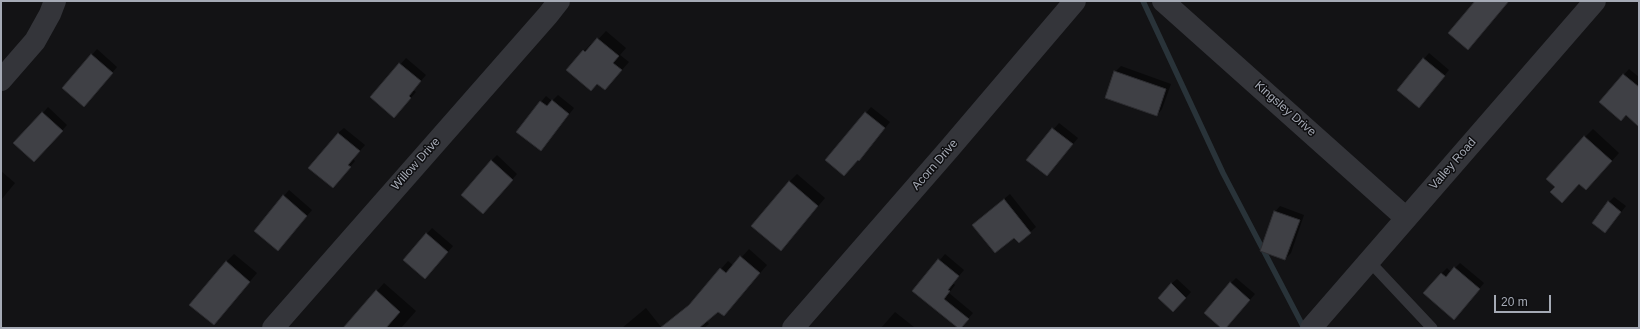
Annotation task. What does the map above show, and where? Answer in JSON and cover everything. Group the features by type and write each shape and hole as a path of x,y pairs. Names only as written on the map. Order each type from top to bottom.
{"street":[{"path":"1,80 35,42 50,14 55,1"},
{"name":"Willow Drive","path":"273,328 559,1"},
{"name":"Acorn Drive","path":"793,328 1075,1"},
{"name":"Kingsley Drive","path":"1163,1 1406,218"},
{"name":"Valley Road","path":"1311,328 1595,1"}],"lane":[{"path":"1369,261 1432,328"}],"building":[{"path":"1475,1 1509,1 1468,50 1448,33"},
{"path":"597,38 619,56 613,63 622,70 605,90 597,84 591,91 566,70 583,50 585,52"},
{"path":"91,54 113,73 84,107 62,88"},
{"path":"1423,58 1445,76 1419,108 1397,90"},
{"path":"399,63 421,81 409,96 411,98 394,118 370,97"},
{"path":"1114,71 1166,89 1157,116 1105,98"},
{"path":"1623,74 1639,87 1639,127 1626,115 1621,121 1599,102"},
{"path":"552,100 569,114 541,151 516,132 540,101 547,106"},
{"path":"42,112 63,131 34,162 13,143"},
{"path":"865,112 885,128 859,161 858,160 844,176 825,160"},
{"path":"1052,128 1073,144 1047,176 1026,160"},
{"path":"338,133 360,151 348,165 351,167 333,188 308,168"},
{"path":"1584,136 1612,161 1586,190 1579,184 1562,203 1550,192 1555,187 1546,179"},
{"path":"491,160 513,180 483,214 461,195"},
{"path":"789,181 818,206 781,251 751,226"},
{"path":"283,195 307,216 278,251 254,231"},
{"path":"1004,199 1031,233 1019,243 1014,238 995,253 972,225"},
{"path":"1608,201 1621,212 1605,233 1592,223"},
{"path":"1274,211 1300,220 1285,260 1260,251"},
{"path":"426,233 448,252 425,279 403,260"},
{"path":"740,256 760,273 724,316 718,312 699,328 660,328 689,305 720,268 726,273"},
{"path":"938,259 959,276 948,290 950,291 944,299 969,319 961,328 958,328 912,291"},
{"path":"226,261 250,282 214,325 189,305"},
{"path":"1454,267 1480,289 1454,320 1423,293 1441,273 1446,277"},
{"path":"1230,282 1250,300 1226,328 1221,328 1204,313"},
{"path":"1171,283 1186,298 1173,312 1158,298"},
{"path":"376,290 400,312 386,328 343,328"}],"waterway":[{"path":"1143,1 1223,173 1304,328"}]}
